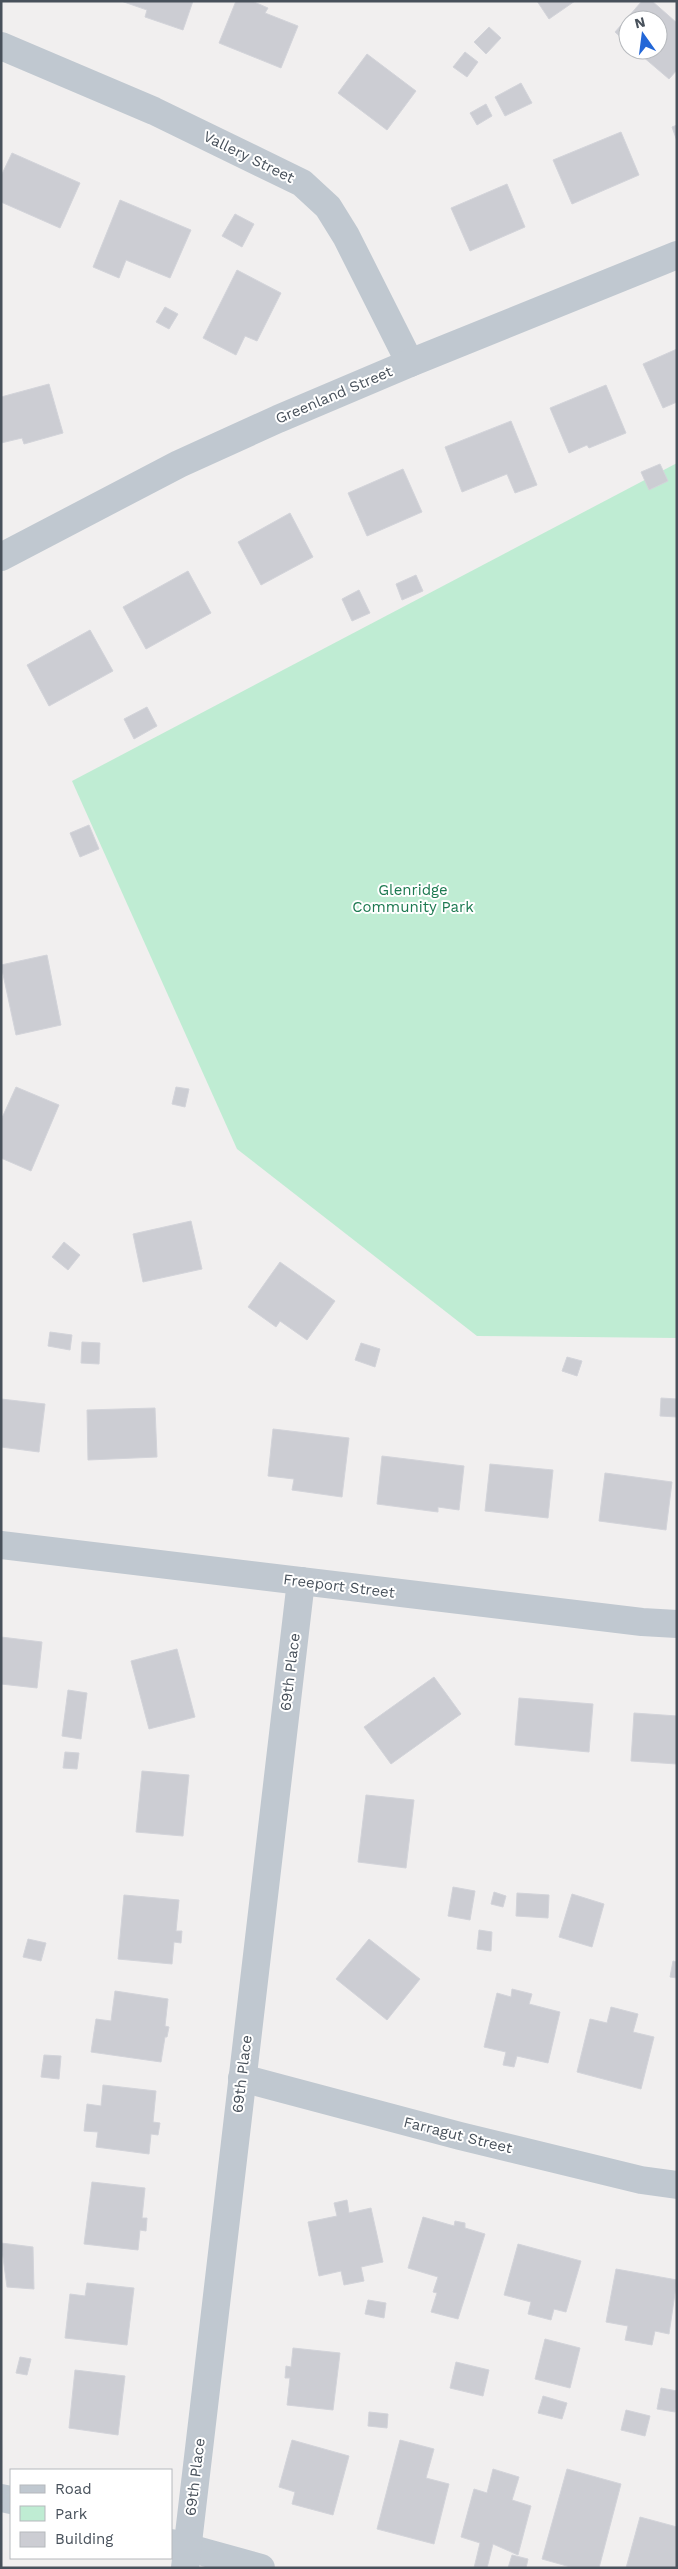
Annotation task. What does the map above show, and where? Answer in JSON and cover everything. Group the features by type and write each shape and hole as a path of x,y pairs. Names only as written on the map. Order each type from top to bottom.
{"street":[{"name":"Vallery Street","path":"1,46 154,111 302,183 328,207 346,236 410,363"},
{"name":"Greenland Street","path":"1,557 179,464 410,363 677,255"},
{"name":"Freeport Street","path":"1,1545 642,1622 677,1624"},
{"name":"69th Place","path":"181,2553 242,2078 301,1581"},
{"name":"Farragut Street","path":"242,2078 469,2139 641,2180 677,2185"},
{"path":"181,2553 261,2568"}],"green space":[{"name":"Glenridge Community Park","path":"677,463 677,1338 477,1336 237,1149 72,781"}],"building":[{"path":"121,1 193,1 183,30 145,17 147,10"},
{"path":"236,1 252,1 268,8 265,13 298,26 281,68 219,43"},
{"path":"537,1 575,1 549,19"},
{"path":"642,1 652,1 662,10 634,10"},
{"path":"668,15 677,23 677,70 669,79 647,60 668,60"},
{"path":"489,27 501,38 486,54 474,42"},
{"path":"465,52 478,62 467,77 453,67"},
{"path":"367,54 416,91 387,130 338,93"},
{"path":"521,83 532,103 505,116 495,97"},
{"path":"486,104 492,116 477,125 470,113"},
{"path":"677,125 677,141 672,127"},
{"path":"621,132 639,175 572,204 553,160"},
{"path":"12,153 80,183 60,228 1,202 1,176"},
{"path":"507,184 525,227 470,251 451,208"},
{"path":"120,200 191,230 170,278 126,260 119,278 93,267"},
{"path":"235,214 254,224 242,247 222,236"},
{"path":"237,270 281,293 257,341 245,336 236,355 203,338"},
{"path":"165,307 178,314 169,329 156,322"},
{"path":"677,349 677,402 663,408 643,364"},
{"path":"49,384 63,433 24,444 22,438 1,443 1,397"},
{"path":"606,385 626,433 589,448 587,445 569,453 550,408"},
{"path":"511,421 537,485 515,493 507,474 462,492 445,447"},
{"path":"660,464 668,481 649,490 641,472"},
{"path":"403,469 422,512 367,536 348,493"},
{"path":"290,513 313,557 261,585 238,542"},
{"path":"188,571 211,613 146,649 123,607"},
{"path":"416,575 423,591 402,600 396,584"},
{"path":"359,590 370,613 352,621 342,599"},
{"path":"90,630 113,671 49,706 27,665"},
{"path":"147,707 157,726 134,739 124,719"},
{"path":"89,825 99,849 80,857 70,833"},
{"path":"47,955 61,1025 16,1035 1,965"},
{"path":"16,1087 59,1105 31,1171 1,1158 1,1120"},
{"path":"176,1087 189,1089 185,1107 172,1104"},
{"path":"191,1221 202,1269 143,1282 133,1234"},
{"path":"64,1242 80,1255 68,1270 52,1257"},
{"path":"280,1262 335,1301 307,1340 280,1321 276,1327 248,1307"},
{"path":"50,1332 72,1335 70,1350 48,1346"},
{"path":"82,1342 100,1343 99,1364 81,1363"},
{"path":"361,1343 380,1349 375,1367 355,1360"},
{"path":"567,1357 582,1361 577,1376 562,1371"},
{"path":"661,1398 677,1399 677,1417 660,1416"},
{"path":"1,1399 45,1404 39,1452 1,1447"},
{"path":"155,1408 157,1457 88,1460 87,1410"},
{"path":"273,1429 349,1438 342,1497 292,1490 294,1479 268,1476"},
{"path":"382,1456 464,1466 459,1510 438,1507 438,1512 377,1504"},
{"path":"490,1464 553,1470 548,1518 485,1511"},
{"path":"605,1473 672,1482 666,1530 599,1521"},
{"path":"1,1637 42,1642 37,1688 1,1684"},
{"path":"177,1649 195,1717 149,1729 131,1661"},
{"path":"434,1677 461,1714 391,1764 364,1727"},
{"path":"68,1690 87,1693 81,1739 62,1736"},
{"path":"519,1698 593,1704 589,1752 515,1745"},
{"path":"634,1713 677,1716 677,1764 631,1761"},
{"path":"65,1752 79,1753 77,1769 63,1768"},
{"path":"142,1771 189,1775 183,1836 136,1832"},
{"path":"366,1795 414,1800 406,1868 358,1862"},
{"path":"453,1887 475,1891 470,1920 448,1916"},
{"path":"494,1892 506,1896 503,1907 491,1904"},
{"path":"517,1893 549,1895 548,1918 516,1916"},
{"path":"572,1894 604,1904 592,1947 559,1937"},
{"path":"124,1895 179,1900 176,1931 182,1931 181,1943 174,1942 172,1964 118,1959"},
{"path":"479,1930 492,1932 491,1951 477,1949"},
{"path":"28,1939 46,1943 41,1961 23,1957"},
{"path":"369,1939 420,1979 387,2020 336,1979"},
{"path":"673,1961 677,1962 677,1978 670,1977"},
{"path":"512,1989 532,1994 529,2004 560,2012 548,2063 517,2056 514,2067 503,2065 506,2052 484,2047 497,1993 511,1997"},
{"path":"115,1991 168,1999 165,2026 169,2027 167,2037 165,2037 161,2062 91,2052 96,2019 111,2021"},
{"path":"611,2007 638,2014 633,2032 654,2037 641,2089 577,2072 590,2019 607,2023"},
{"path":"44,2055 61,2056 59,2079 41,2077"},
{"path":"103,2085 156,2091 153,2122 160,2123 158,2135 151,2134 149,2154 96,2147 98,2132 84,2131 87,2104 101,2106"},
{"path":"92,2182 145,2188 142,2218 147,2218 146,2231 140,2230 138,2250 84,2244"},
{"path":"347,2200 349,2213 371,2208 383,2262 361,2267 364,2281 344,2285 341,2271 319,2276 308,2222 337,2216 334,2203"},
{"path":"423,2217 454,2226 455,2221 465,2223 465,2228 485,2234 458,2319 431,2312 437,2293 433,2292 438,2277 408,2268"},
{"path":"1,2243 33,2247 34,2289 7,2287"},
{"path":"518,2244 581,2261 566,2312 554,2309 551,2320 528,2314 531,2302 504,2295"},
{"path":"616,2269 677,2280 669,2334 655,2331 652,2345 625,2340 628,2326 606,2322"},
{"path":"87,2283 134,2288 127,2345 65,2338 70,2294 85,2296"},
{"path":"368,2300 386,2303 384,2318 365,2314"},
{"path":"545,2339 580,2348 570,2388 535,2379"},
{"path":"293,2348 340,2353 333,2410 287,2405 290,2378 285,2378 286,2366 291,2367"},
{"path":"20,2357 31,2359 27,2375 16,2373"},
{"path":"456,2362 489,2370 483,2396 450,2388"},
{"path":"75,2370 125,2376 118,2435 69,2428"},
{"path":"661,2388 677,2391 675,2412 657,2409"},
{"path":"543,2396 567,2403 562,2419 538,2413"},
{"path":"626,2410 650,2416 645,2436 621,2430"},
{"path":"369,2412 388,2414 387,2428 368,2426"},
{"path":"292,2440 349,2456 333,2515 292,2504 295,2492 279,2487"},
{"path":"400,2440 434,2449 426,2478 449,2484 434,2544 377,2529"},
{"path":"493,2469 519,2477 512,2500 531,2506 518,2555 493,2544 487,2568 474,2568 480,2543 461,2537 474,2489 487,2493"},
{"path":"567,2469 621,2484 599,2568 574,2568 542,2559"},
{"path":"640,2517 677,2527 677,2568 626,2568"},
{"path":"512,2555 528,2559 526,2568 508,2568"}]}
